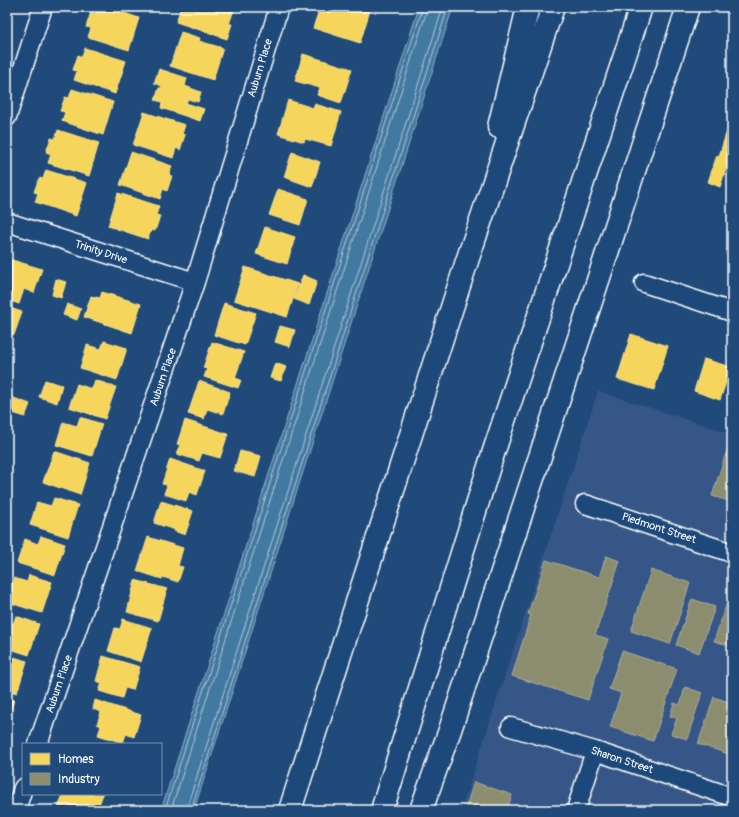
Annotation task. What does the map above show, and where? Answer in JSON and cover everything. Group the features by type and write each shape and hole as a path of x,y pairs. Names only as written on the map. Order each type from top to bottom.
{"highway":[{"path":"467,261 528,7"},
{"path":"290,810 467,261 553,7"},
{"path":"382,810 491,460 641,7"},
{"path":"421,810 455,714 688,7"}],"street":[{"path":"7,117 43,7"},
{"name":"Auburn Place","path":"38,743 195,282 279,7"},
{"name":"Trinity Drive","path":"7,222 195,282"},
{"path":"644,283 732,312"},
{"name":"Piedmont Street","path":"585,504 732,553"},
{"name":"Sharon Street","path":"511,727 594,751 732,797"},
{"path":"576,810 594,751"},
{"path":"16,810 22,791"}],"shaded area":[{"path":"598,391 732,434 732,810 461,810"}],"water":[{"path":"419,7 453,7 194,810 161,810"}],"building: Homes":[{"path":"98,7 106,7 139,18 129,50 88,37 91,28 86,27 91,12 95,14"},
{"path":"181,7 235,7 229,24 232,24 227,39 176,22"},
{"path":"320,7 371,7 360,43 313,28"},
{"path":"181,32 200,38 199,41 223,48 213,80 170,66"},
{"path":"85,48 126,61 115,94 74,80 77,71 73,70 78,55 82,57"},
{"path":"303,54 352,69 341,103 317,95 320,88 295,81"},
{"path":"159,69 187,78 185,86 201,92 198,102 188,99 186,103 204,109 200,121 161,108 162,102 155,100 159,88 162,86 154,83"},
{"path":"72,89 113,102 103,135 62,121 65,112 60,111 65,97 69,98"},
{"path":"288,100 313,108 315,104 341,112 331,146 305,139 304,142 278,134"},
{"path":"144,112 185,125 182,134 185,135 180,150 176,148 173,158 133,145"},
{"path":"730,121 732,121 732,161 729,160 720,187 708,182 717,155 719,156"},
{"path":"58,130 99,143 89,176 48,163 51,154 46,152 51,138 55,139"},
{"path":"131,152 172,166 169,175 172,176 167,191 163,189 160,199 120,185"},
{"path":"292,152 320,162 312,187 284,177"},
{"path":"46,170 87,183 76,216 35,202 38,193 34,192 39,178 43,179"},
{"path":"278,189 308,199 300,225 269,215"},
{"path":"118,193 159,206 156,215 160,216 155,231 151,230 148,239 108,226"},
{"path":"265,227 295,237 287,264 256,254"},
{"path":"732,234 732,256 726,254"},
{"path":"9,259 42,269 34,293 24,289 19,304 7,300 7,265"},
{"path":"245,267 298,284 287,317 234,300"},
{"path":"303,275 317,281 309,305 294,299"},
{"path":"56,279 66,282 61,298 52,295"},
{"path":"102,292 141,304 132,333 84,317 91,296 100,298"},
{"path":"224,303 256,313 245,345 214,335"},
{"path":"67,304 81,309 77,320 63,315"},
{"path":"7,307 22,312 14,335 7,333"},
{"path":"280,326 295,330 290,347 275,342"},
{"path":"631,334 668,346 654,390 617,379"},
{"path":"104,341 127,348 117,380 80,368 87,345 101,349"},
{"path":"212,342 244,352 235,378 241,380 238,388 204,377 207,369 203,368"},
{"path":"704,359 731,367 720,400 694,391"},
{"path":"275,363 286,367 281,381 270,378"},
{"path":"45,380 62,385 57,403 39,397"},
{"path":"95,380 116,387 105,419 69,407 77,384 92,389"},
{"path":"199,381 230,392 223,414 207,409 204,419 188,414"},
{"path":"11,397 30,404 25,417 7,411"},
{"path":"80,417 102,424 92,456 56,445 63,422 77,426"},
{"path":"185,420 228,434 220,458 202,453 199,461 177,454 180,445 177,444"},
{"path":"54,451 90,463 80,495 43,482"},
{"path":"240,451 261,456 255,477 234,471"},
{"path":"170,459 205,471 197,495 189,492 186,501 164,494 167,485 162,484"},
{"path":"54,498 78,505 68,537 30,525 37,502 51,506"},
{"path":"161,501 193,511 185,535 154,523"},
{"path":"41,536 65,544 55,575 17,563 25,539 38,544"},
{"path":"148,537 183,548 178,566 183,567 178,582 163,577 162,579 137,571"},
{"path":"29,575 52,582 42,613 7,602 14,578 27,582"},
{"path":"135,580 167,589 158,621 127,612"},
{"path":"16,616 39,624 29,655 7,648 7,622 13,624"},
{"path":"123,619 152,628 141,662 108,651 115,628 120,629"},
{"path":"7,655 27,661 17,693 7,690"},
{"path":"103,656 140,667 133,690 125,688 122,698 99,691 102,683 96,681"},
{"path":"7,698 14,700 7,722"},
{"path":"95,700 141,715 134,737 126,734 123,743 98,735 101,726 97,724 101,712 93,709"},
{"path":"63,795 103,795 97,810 63,810 58,808"}],"building: Industry":[{"path":"731,438 732,439 732,502 712,496"},
{"path":"606,556 620,561 595,635 608,639 588,700 512,676 531,615 528,614 546,560 599,577"},
{"path":"651,570 690,583 670,644 631,631"},
{"path":"730,594 732,595 732,646 714,641"},
{"path":"692,599 715,607 699,653 676,645"},
{"path":"622,651 677,669 653,741 610,727 621,693 609,689"},
{"path":"685,687 702,693 687,739 671,734 677,718 670,716 674,703 680,705"},
{"path":"714,697 732,703 732,755 698,744"},
{"path":"474,782 512,795 507,810 465,810"},
{"path":"619,805 635,810 617,810"}]}
